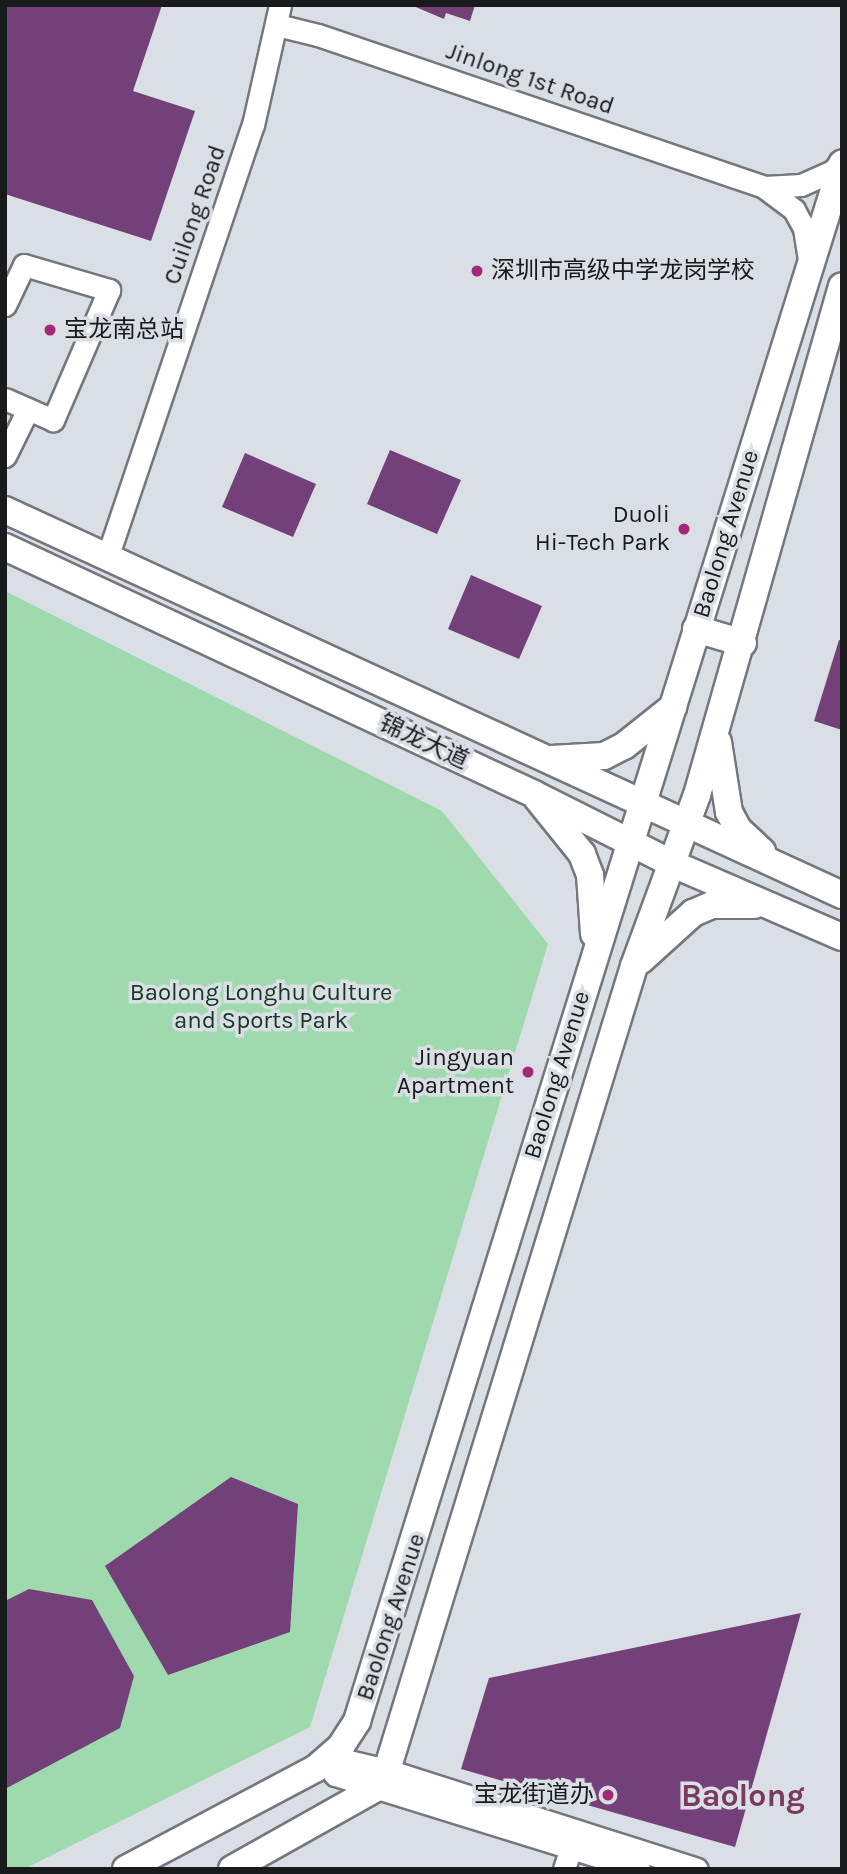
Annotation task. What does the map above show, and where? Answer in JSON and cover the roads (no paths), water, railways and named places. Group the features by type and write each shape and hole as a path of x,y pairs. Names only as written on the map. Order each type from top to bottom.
{"main road":[{"name":"Baolong Avenue","path":"126,1869 325,1761 341,1746 357,1721 380,1655 593,955 842,162"},
{"name":"Baolong Avenue","path":"383,1779 635,966 688,822 743,643 842,286"},
{"name":"锦龙大道","path":"5,510 842,895"},
{"name":"锦龙大道","path":"5,547 534,794 673,864 842,937"},
{"path":"696,629 743,643"},
{"path":"544,759 604,756 624,746 673,707"},
{"path":"717,727 729,812 738,829 779,866"},
{"path":"534,794 582,854 590,875 593,955"},
{"path":"635,966 693,913 712,905 771,906"},
{"path":"232,1869 383,1779"}],"street":[{"name":"Jinlong 1st Road","path":"278,15 331,39 764,187 794,210 804,228 810,266"},
{"name":"Cuilong Road","path":"107,558 253,125 278,15"},
{"name":"Jinlong 1st Road","path":"764,187 801,185 833,170 842,162"},
{"path":"5,305 24,265 109,290 53,420 5,399"},
{"path":"5,456 28,409"},
{"path":"325,1761 340,1759 383,1779 473,1809 571,1848 639,1869"},
{"path":"473,1809 697,1869"},
{"path":"564,1869 571,1848"}],"place":[{"name":"深圳市高级中学龙岗学校","path":"477,271"},
{"name":"宝龙南总站","path":"50,330"},
{"name":"Duoli Hi-Tech Park","path":"684,529"},
{"name":"Jingyuan Apartment","path":"528,1072"},
{"name":"宝龙街道办","path":"608,1795"}],"district":[{"name":"Baolong","path":"743,1796"}],"park label":[{"name":"Baolong Longhu Culture and Sports Park","path":"261,1007"}]}
